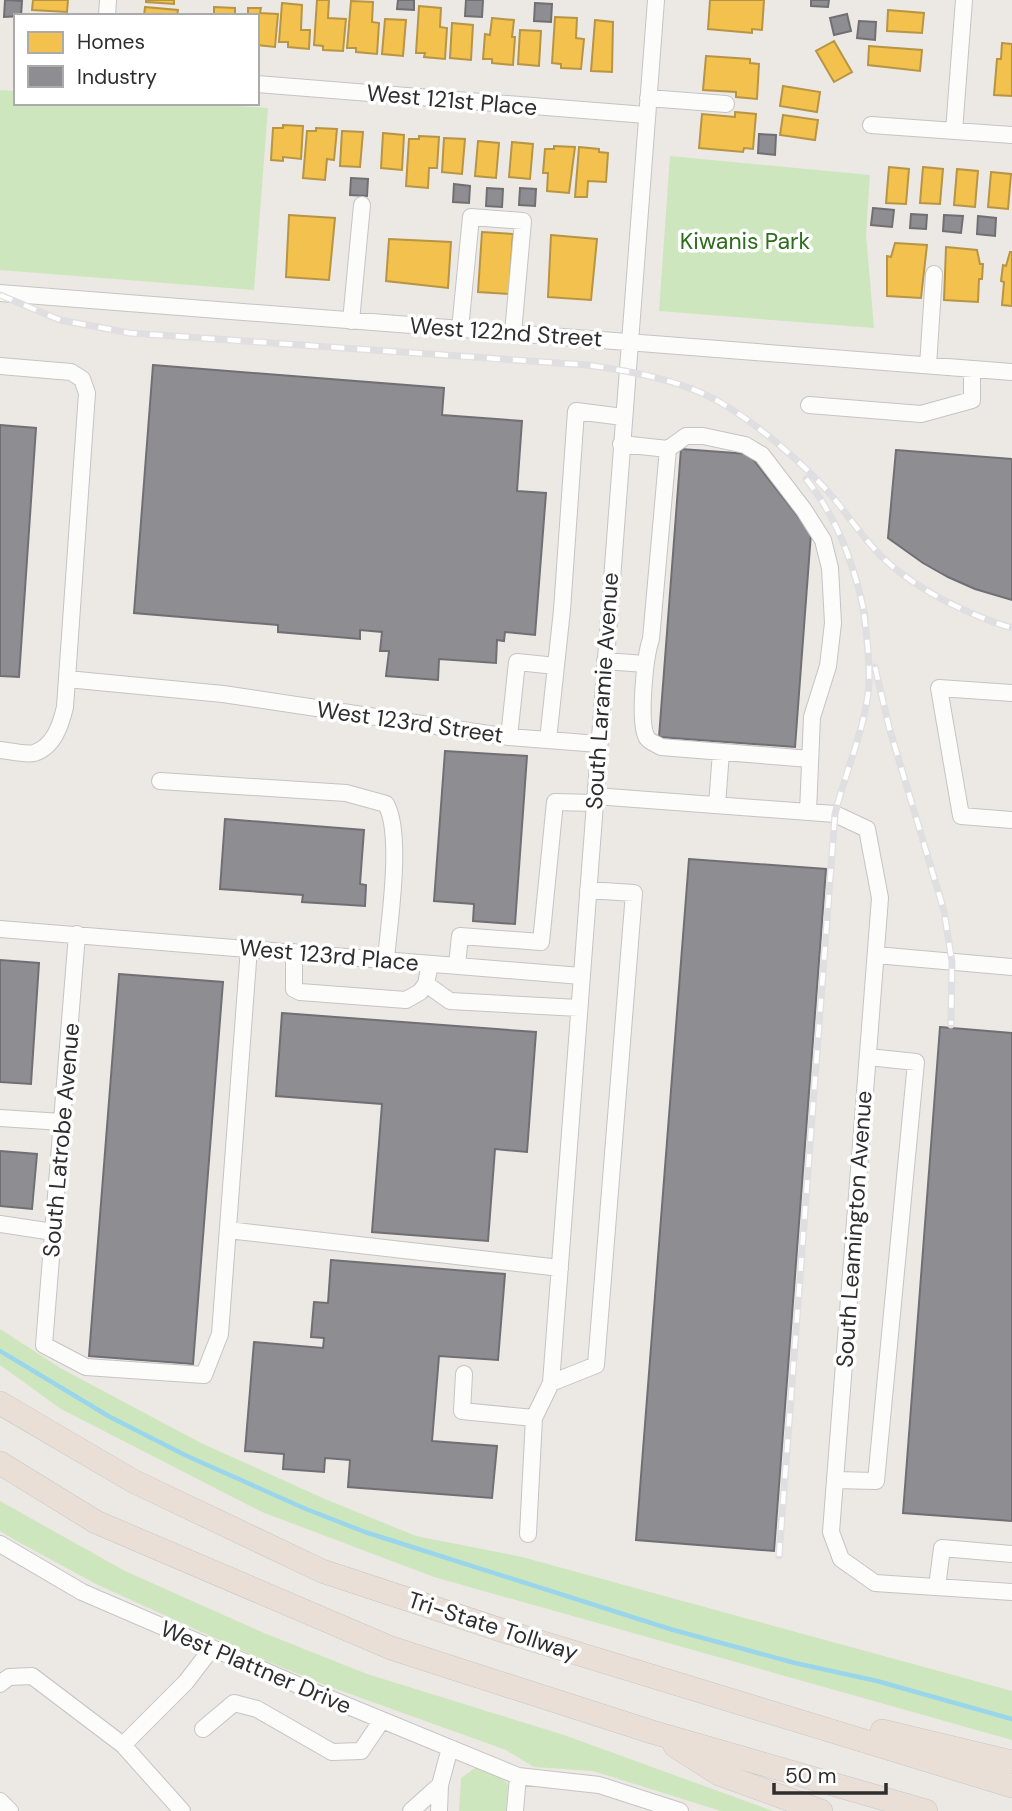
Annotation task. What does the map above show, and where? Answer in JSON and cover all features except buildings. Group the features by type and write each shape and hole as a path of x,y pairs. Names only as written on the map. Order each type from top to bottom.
{"highway":[{"name":"Tri-State Tollway","path":"0,1403 133,1481 322,1571 507,1632 1012,1786"},
{"path":"0,1463 96,1522 391,1648 652,1731 926,1811"},
{"path":"665,1680 1012,1762"},
{"path":"652,1731 719,1774 821,1811"}],"street":[{"name":"South Laramie Avenue","path":"551,1383 656,0"},
{"path":"954,131 964,0"},
{"name":"West 121st Place","path":"259,84 646,115"},
{"path":"648,98 726,104"},
{"path":"871,125 1012,135"},
{"path":"351,320 362,205"},
{"path":"460,329 471,216 523,221 513,333"},
{"path":"928,365 934,274"},
{"name":"West 122nd Street","path":"0,293 1012,372"},
{"path":"0,366 71,372 82,379 87,393 65,708 60,726 48,744 34,753 0,750"},
{"path":"809,405 921,414 972,400 972,369"},
{"path":"548,740 576,411 623,417"},
{"path":"457,965 460,936 541,942 555,802 594,800 808,812 812,717 828,666 833,623 831,568 823,540 762,455 745,445 703,436 686,436 668,449 621,444"},
{"path":"668,449 651,639 645,664 643,726 648,740 661,747 810,759"},
{"path":"605,661 645,664"},
{"path":"509,737 517,662 556,666"},
{"name":"West 123rd Street","path":"67,679 223,694 509,737 599,744"},
{"path":"1012,693 939,688 961,816 1012,820"},
{"path":"717,806 721,752"},
{"path":"160,782 346,793 386,804 390,812 394,841 386,960"},
{"name":"South Leamington Avenue","path":"808,812 835,814 867,829 880,898 831,1532 841,1559 875,1583 937,1587"},
{"path":"528,1534 534,1418 551,1383 596,1365 634,893 588,890"},
{"name":"West 123rd Place","path":"0,929 582,975"},
{"name":"South Latrobe Avenue","path":"77,934 44,1345 86,1367 204,1375 220,1334 228,1230"},
{"path":"250,948 228,1230 560,1268"},
{"path":"294,952 294,989 300,992 406,1000 420,992 426,984 430,964"},
{"path":"876,955 1012,967"},
{"path":"426,984 450,1001 579,1008"},
{"path":"835,1480 876,1481 916,1062 868,1057"},
{"path":"0,1118 62,1122"},
{"path":"0,1224 53,1233"},
{"path":"464,1374 462,1411 534,1418"},
{"name":"West Plattner Drive","path":"0,1544 82,1592 518,1776 599,1785 680,1811"},
{"path":"1012,1554 942,1548 937,1587 1012,1592"},
{"path":"123,1745 186,1682 212,1648"},
{"path":"0,1684 9,1677 32,1676 123,1745 183,1811"},
{"path":"203,1729 234,1703 257,1709 332,1752 361,1751 382,1720"},
{"path":"439,1811 440,1785 450,1748"},
{"path":"515,1811 518,1776"},
{"path":"411,1811 440,1785"},
{"path":"0,1801 10,1811"}],"green space":[{"path":"0,90 14,91 14,105 224,105 268,108 254,290 0,270"},
{"name":"Kiwanis Park","path":"670,156 870,175 866,234 874,328 659,311"},
{"path":"0,1329 62,1369 201,1443 325,1499 416,1536 522,1557 1012,1691 1012,1740 434,1577 262,1512 61,1409 0,1365"},
{"path":"0,1501 125,1571 264,1633 367,1674 564,1735 773,1811 721,1811 593,1771 534,1767 506,1750 325,1685 96,1584 13,1539 0,1531"},
{"path":"476,1767 500,1776 508,1784 506,1811 459,1811 461,1778"}],"waterway":[{"path":"0,1351 110,1417 187,1456 365,1532 670,1629 795,1663 877,1681 1012,1719"}],"railway":[{"path":"0,295 60,320 130,333 587,365 669,381 716,400 777,443 831,495 882,557 910,580 960,608 1012,628"},
{"path":"806,479 836,526 856,579 865,616"},
{"path":"779,1556 835,814 860,732 869,682 863,606"},
{"path":"875,667 889,727 944,911 952,962 951,1025"}]}
